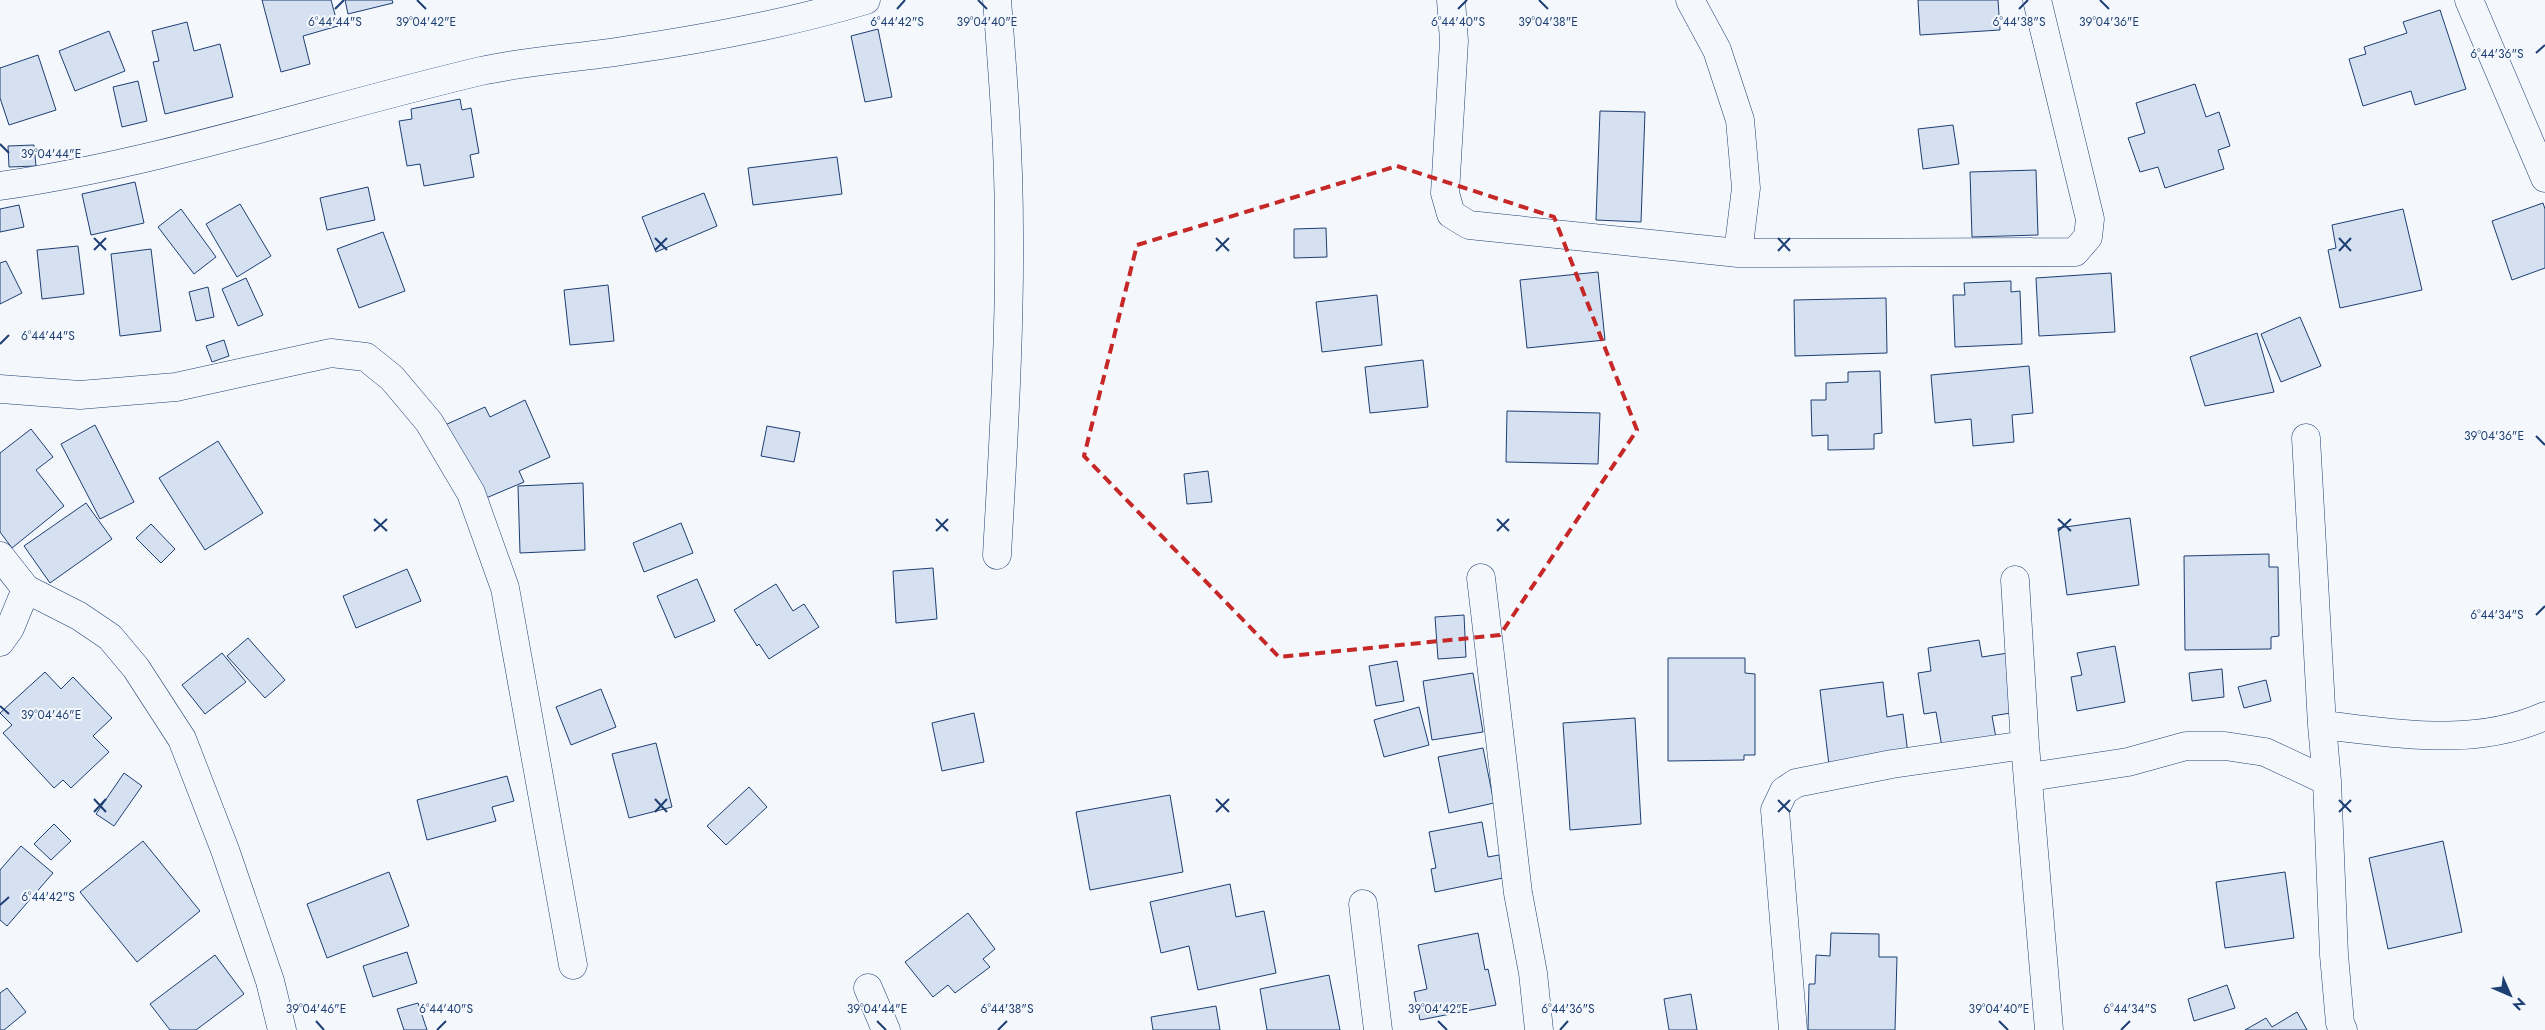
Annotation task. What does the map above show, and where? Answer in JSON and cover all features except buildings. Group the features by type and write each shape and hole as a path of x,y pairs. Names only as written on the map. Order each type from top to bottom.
{"street":[{"path":"0,186 69,176 237,136 483,71 649,47 820,8 866,0"},
{"path":"997,0 1005,104 1009,230 1007,386 997,555"},
{"path":"1451,0 1454,41 1445,193 1451,214 1468,225 1738,253 2075,252 2088,237 2090,218 2037,0"},
{"path":"1690,0 1717,50 1740,120 1746,188 1738,253"},
{"path":"2468,0 2545,178"},
{"path":"0,390 80,395 176,387 331,353 366,357 392,378 429,422 471,493 505,588 573,965"},
{"path":"2306,438 2322,725 2327,781 2334,955 2343,1030"},
{"path":"0,556 26,589 79,616 110,636 136,668 182,739 225,850 264,962 282,1030"},
{"path":"1481,578 1518,893 1533,973 1539,1030"},
{"path":"2015,580 2025,746 2049,1030"},
{"path":"0,642 10,628 26,589"},
{"path":"2322,725 2432,737 2462,736 2482,735 2545,716"},
{"path":"1793,1030 1775,810 1784,791 1796,783 1892,764 2025,746"},
{"path":"2029,777 2128,762 2186,746 2225,746 2265,752 2327,781"},
{"path":"1362,904 1378,1030"},
{"path":"868,988 886,1030"}],"highlighted area":[{"path":"1397,166 1554,217 1637,430 1500,635 1279,657 1084,456 1137,245"}]}
